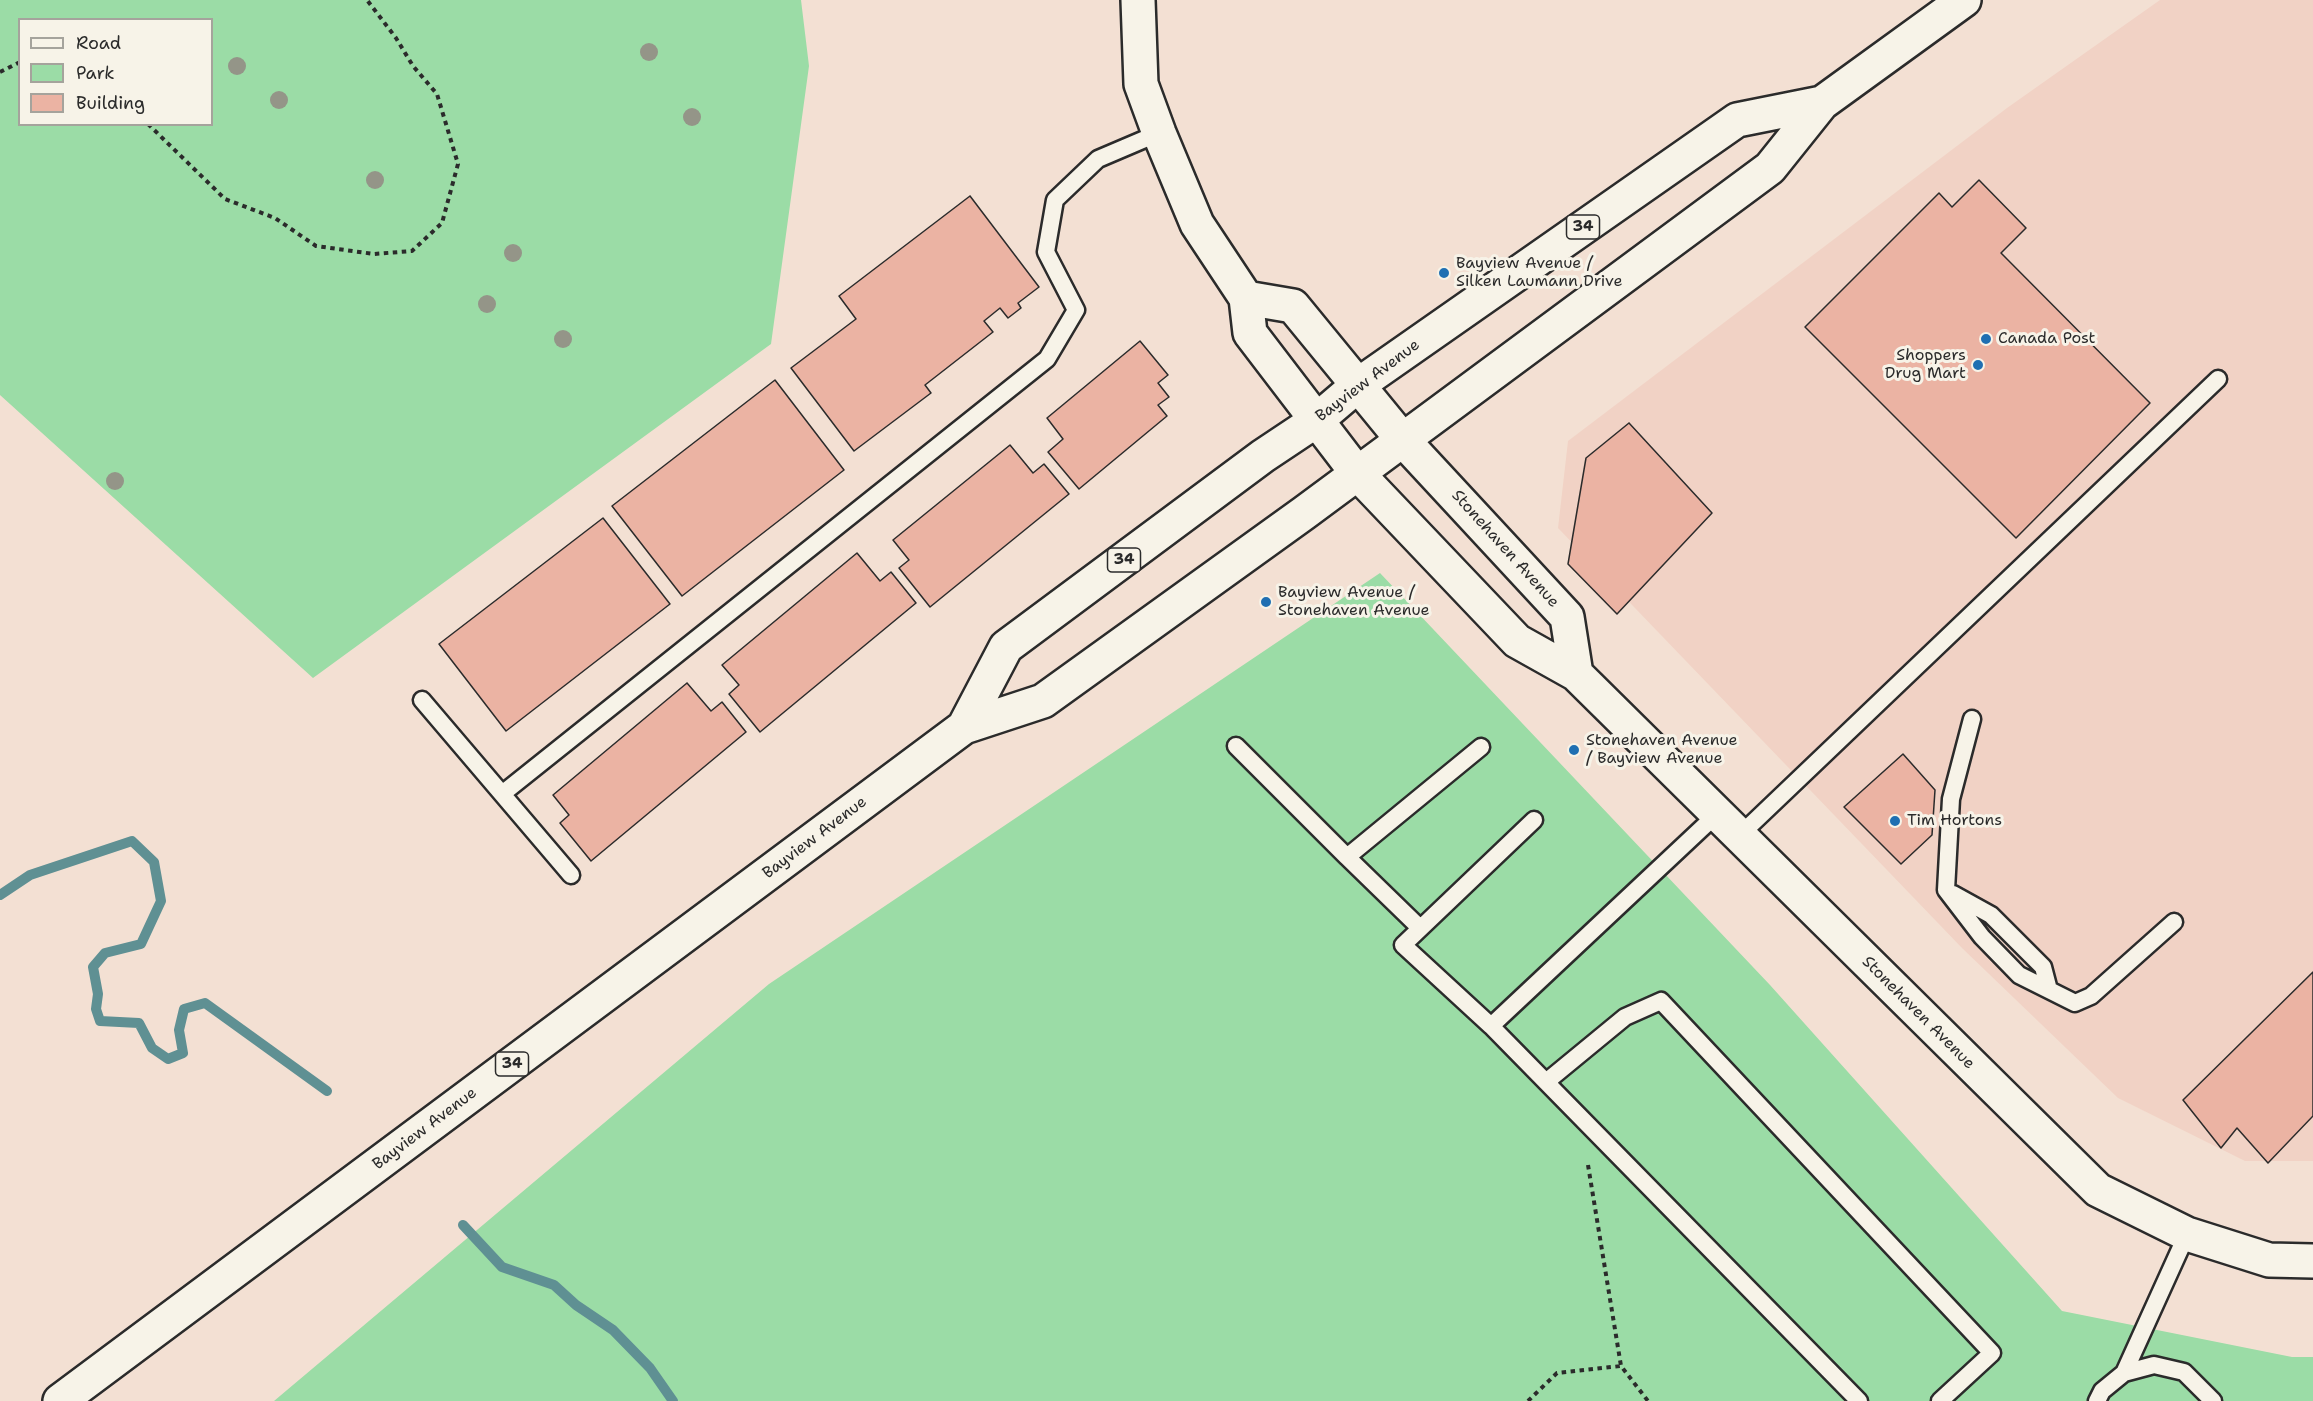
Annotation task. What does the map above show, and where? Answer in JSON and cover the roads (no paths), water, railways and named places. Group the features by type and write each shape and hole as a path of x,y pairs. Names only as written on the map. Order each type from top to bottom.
{"main road":[{"path":"1138,0 1141,84 1158,133 1197,224 1246,298"},
{"name":"Bayview Avenue","path":"60,1401 964,727 1043,701 1357,473 1770,168 1822,103 1964,0"},
{"name":"Bayview Avenue","path":"964,727 1006,647 1263,456 1317,420 1358,385 1737,120 1822,103"},
{"name":"Stonehaven Avenue","path":"1576,674 1567,617 1402,439 1293,306 1246,298 1250,333 1357,473 1517,641 1576,674 2098,1190 2187,1234 2269,1260 2313,1261"}],"lane":[{"path":"502,794 1047,359 1076,310 1046,252 1055,200 1098,159 1158,133"},
{"path":"1491,1026 1728,825 2218,380"},
{"path":"422,700 571,875"},
{"path":"1972,719 1951,799 1946,890 1991,915 2043,967 2049,990 2075,1003 2091,996 2174,922"},
{"path":"1236,746 1420,928"},
{"path":"1347,857 1481,747"},
{"path":"1534,820 1403,945 1491,1026 1859,1401"},
{"path":"1546,1082 1625,1017 1661,1001 1992,1353 1940,1401"},
{"path":"2124,1373 2187,1234"},
{"path":"2097,1401 2102,1391 2124,1373 2154,1365 2184,1372 2213,1401"}],"waterway":[{"path":"0,895 30,875 132,841 154,862 161,901 141,944 105,953 93,967 98,994 96,1009 100,1021 139,1023 152,1048 168,1059 183,1053 179,1030 184,1009 205,1003 327,1091"},
{"path":"463,1225 502,1267 554,1285 576,1305 613,1330 650,1368 673,1401"}],"place":[{"name":"Bayview Avenue / Silken Laumann Drive","path":"1444,273"},
{"name":"Canada Post","path":"1986,339"},
{"name":"Shoppers Drug Mart","path":"1978,365"},
{"name":"Bayview Avenue / Stonehaven Avenue","path":"1266,602"},
{"name":"Stonehaven Avenue / Bayview Avenue","path":"1574,750"},
{"name":"Tim Hortons","path":"1895,821"}]}
